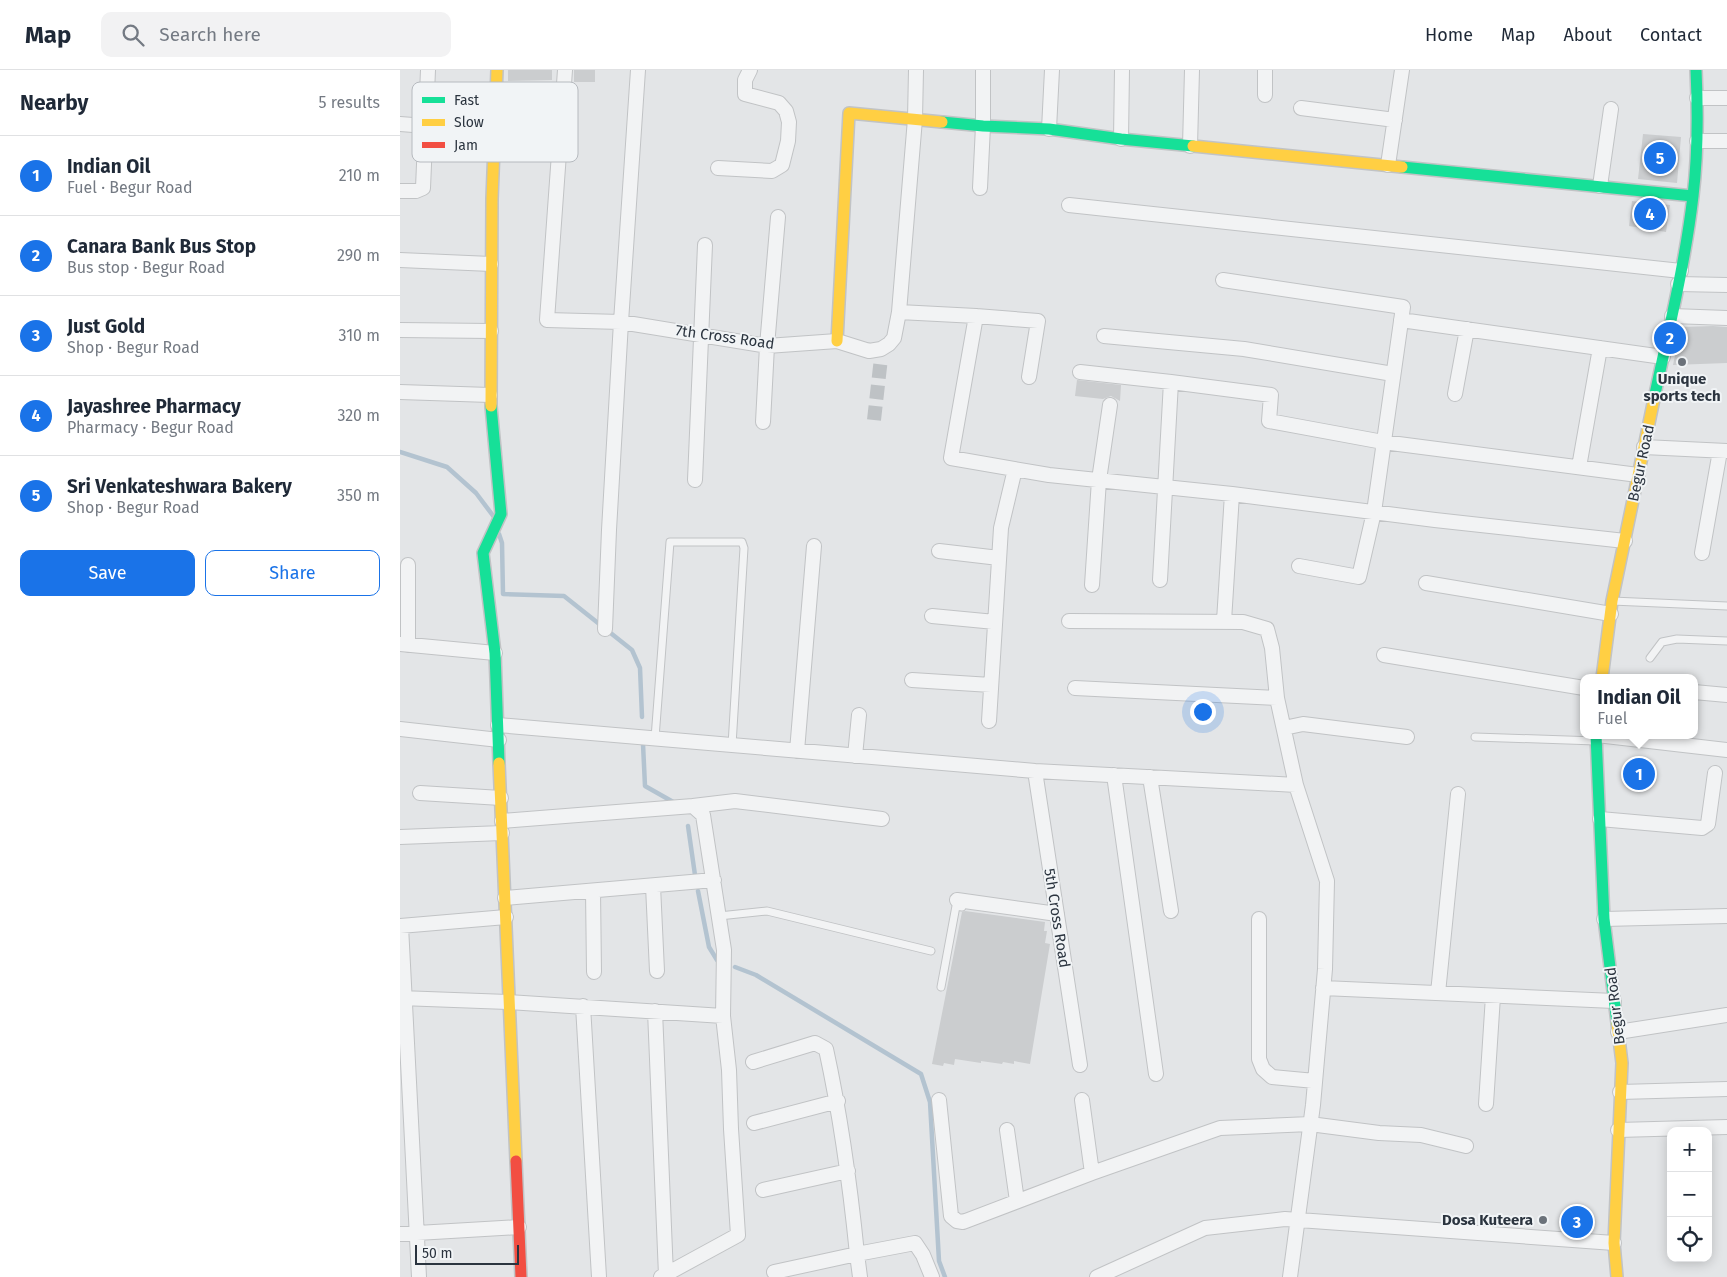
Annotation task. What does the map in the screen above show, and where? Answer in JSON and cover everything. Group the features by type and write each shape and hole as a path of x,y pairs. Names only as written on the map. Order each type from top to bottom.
{"street":[{"path":"605,629 621,322 638,70"},
{"path":"718,168 772,171 782,165 788,141 789,122 786,111 779,103 745,94 745,80 750,70"},
{"name":"7th Cross Road","path":"559,162 547,320 621,322 767,346 837,342 881,353 894,338 899,312 915,119 916,70"},
{"path":"980,188 983,70"},
{"path":"1049,129 1052,70"},
{"path":"1121,139 1122,70"},
{"path":"1190,146 1192,70"},
{"path":"1265,70 1265,95"},
{"path":"1388,164 1402,70"},
{"name":"Begur Road","path":"1603,674 1611,608 1680,277 1693,196 1698,98 1696,70"},
{"path":"1698,98 1727,98"},
{"path":"1301,108 1395,120"},
{"path":"1600,186 1611,109"},
{"path":"837,342 849,113 983,126 1049,129 1121,139 1388,164 1693,196"},
{"path":"1697,140 1727,141"},
{"path":"400,191 416,191 423,188 424,162"},
{"path":"493,162 490,395 501,514 483,553 495,652 508,1002 521,1277"},
{"path":"1069,205 1680,277 1727,285"},
{"path":"763,422 767,346 778,216"},
{"path":"695,480 705,244"},
{"path":"400,260 491,264"},
{"path":"1223,280 1403,307 1374,512 1359,577 1299,566"},
{"path":"899,312 1038,321 1029,377"},
{"path":"976,316 951,458 1049,475 1232,494 1435,520 1625,541"},
{"path":"1672,316 1727,318"},
{"path":"1401,320 1663,357"},
{"path":"1455,394 1467,329"},
{"path":"400,330 490,331"},
{"path":"1104,336 1244,349 1393,374"},
{"path":"1579,467 1600,348"},
{"path":"1080,372 1272,395 1269,421 1383,442 1638,475"},
{"path":"1160,580 1171,382"},
{"path":"400,392 490,395"},
{"path":"1092,585 1099,480 1110,405"},
{"path":"1644,447 1724,451 1702,553"},
{"path":"989,721 999,558 1002,528 1014,469"},
{"path":"1224,621 1232,494"},
{"path":"797,750 814,546"},
{"path":"939,551 999,558"},
{"path":"408,566 404,645 495,652"},
{"path":"1426,583 1611,608"},
{"path":"932,616 995,622"},
{"path":"1069,621 1224,621 1243,622 1267,629 1272,648 1277,698 1296,785 1327,881 1323,988 1315,1081 1290,1277"},
{"path":"1384,656 1580,687"},
{"path":"912,680 991,685"},
{"path":"1074,688 1277,698"},
{"path":"1698,692 1727,696"},
{"path":"855,756 859,716"},
{"path":"1284,728 1303,724 1407,737"},
{"path":"498,725 1035,771 1296,785"},
{"path":"400,729 498,740"},
{"name":"Begur Road","path":"1597,739 1604,919 1622,1063 1614,1243 1617,1277"},
{"path":"1640,739 1727,750"},
{"name":"5th Cross Road","path":"1035,771 1080,1065"},
{"path":"1600,819 1702,828 1708,824 1715,773"},
{"path":"1114,775 1156,1074"},
{"path":"1150,777 1171,911"},
{"path":"420,793 501,798"},
{"path":"1438,993 1458,794"},
{"path":"400,837 734,801 882,819"},
{"path":"655,1011 663,1276 738,1234 729,1070 723,1016 724,950 703,815 693,806"},
{"path":"505,898 714,880"},
{"path":"653,886 656,971"},
{"path":"593,891 594,972"},
{"path":"957,900 979,906 1004,907 1057,914"},
{"path":"1604,919 1727,916"},
{"path":"419,1277 402,998 400,926 506,917"},
{"path":"1259,919 1259,1059 1263,1069 1272,1077 1315,1081"},
{"path":"1323,988 1614,1001"},
{"path":"1486,1104 1494,996"},
{"path":"402,998 583,1006 723,1016"},
{"path":"583,1006 599,1277"},
{"path":"1618,1032 1727,1015"},
{"path":"753,1062 815,1043 826,1049 838,1102 860,1277"},
{"path":"1620,1092 1727,1089"},
{"path":"939,1100 951,1216 956,1221 963,1222 1092,1173 1220,1128 1310,1124 1379,1133 1421,1135 1466,1146"},
{"path":"1082,1100 1092,1173"},
{"path":"754,1123 838,1102"},
{"path":"1618,1130 1727,1127"},
{"path":"1007,1130 1018,1201"},
{"path":"763,1190 848,1171"},
{"path":"1097,1277 1205,1228 1285,1219 1614,1243"},
{"path":"400,1234 519,1227"},
{"path":"774,1272 915,1243 923,1255 932,1277"}],"lane":[{"path":"655,738 670,542 742,542 744,548 732,745"},
{"path":"1611,608 1727,606"},
{"path":"1650,658 1662,642 1677,639 1727,641"},
{"path":"1475,737 1580,737"},
{"path":"941,987 956,906 979,906"},
{"path":"719,916 766,911 931,952"}],"building":[{"path":"508,70 552,70 552,80 508,81"},
{"path":"574,70 595,70 595,82 574,82"},
{"path":"1643,134 1681,137 1677,183 1638,179"},
{"path":"1632,201 1670,205 1666,232 1629,226"},
{"path":"1681,327 1727,327 1727,363 1673,365"},
{"path":"1077,380 1121,385 1120,401 1111,396 1103,399 1075,396"},
{"path":"962,912 1045,922 1044,931 1047,931 1045,943 1050,944 1030,1064 1014,1061 1014,1064 981,1061 981,1063 955,1059 954,1065 944,1063 943,1066 932,1064"}],"waterway":[{"path":"400,452 447,467 476,493 494,517"},
{"path":"499,534 502,543 503,594 564,596 632,650 640,668 642,717"},
{"path":"643,744 645,786 675,803"},
{"path":"688,826 695,875"},
{"path":"698,891 709,947 717,960"},
{"path":"735,967 756,975 921,1074 930,1102 939,1261 945,1277"}],"tunnel":[{"path":"874,420 881,358"}],"traffic: fast":[{"path":"1654,399 1690,222 1696,164 1696,70"},
{"path":"942,122 1049,129 1193,146"},
{"path":"1402,167 1693,196"},
{"path":"491,406 501,514 483,553 495,653 499,763"},
{"path":"1596,739 1604,919 1617,1023"}],"traffic: slow":[{"path":"497,70 497,82"},
{"path":"837,341 849,113 942,122"},
{"path":"1193,146 1402,167"},
{"path":"491,406 493,162"},
{"path":"1603,674 1612,601 1654,399"},
{"path":"499,763 516,1161"},
{"path":"1617,1023 1622,1063 1614,1243 1617,1277"}],"traffic: jam":[{"path":"516,1161 521,1277"}],"place":[{"name":"Sri Venkateshwara Bakery","path":"1660,158"},
{"name":"Jayashree Pharmacy","path":"1650,214"},
{"name":"Canara Bank Bus Stop","path":"1670,338"},
{"name":"Unique sports tech","path":"1682,362"},
{"name":"Indian Oil","path":"1639,774"},
{"name":"Dosa Kuteera","path":"1543,1220"},
{"name":"Just Gold","path":"1577,1222"}]}
